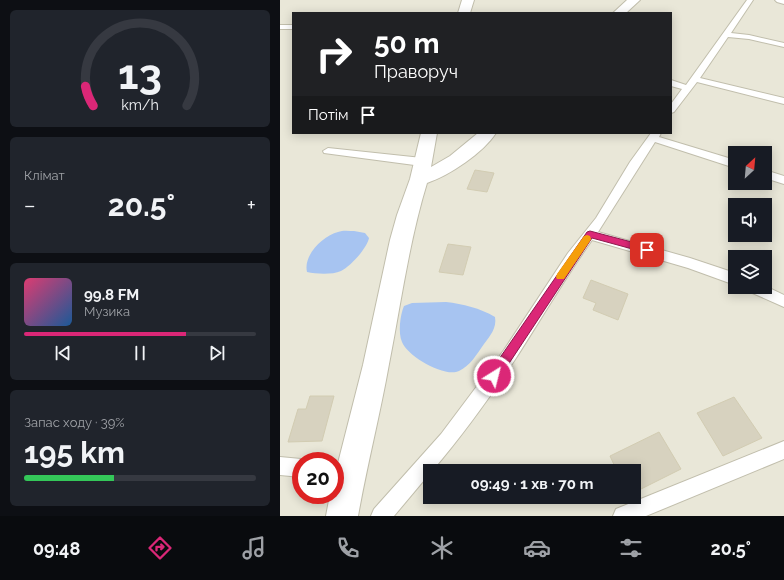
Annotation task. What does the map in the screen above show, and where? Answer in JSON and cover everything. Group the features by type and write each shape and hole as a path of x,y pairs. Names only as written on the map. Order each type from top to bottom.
{"street":[{"path":"464,12 468,0"},
{"path":"620,12 634,0"},
{"path":"344,468 376,365 407,214 421,170 429,134"},
{"path":"421,170 431,175 455,162 487,134"},
{"path":"342,504 342,516"}],"lane":[{"path":"672,109 695,79 750,0"},
{"path":"280,27 292,27"},
{"path":"726,35 749,37 784,45"},
{"path":"695,79 784,101"},
{"path":"672,83 688,88"},
{"path":"381,516 447,440 509,355 654,135 728,161"},
{"path":"328,151 421,170"},
{"path":"772,176 784,180"},
{"path":"590,234 684,261 728,277"},
{"path":"768,294 784,301"},
{"path":"623,516 784,450"},
{"path":"280,466 292,467"}],"shaded area":[{"path":"280,0 784,0 784,516 280,516"}],"water":[{"path":"344,231 365,233 369,238 362,252 345,269 329,274 307,272 308,259 315,247 332,234"},
{"path":"446,302 471,307 495,317 495,325 492,332 476,356 463,369 453,372 436,369 419,359 405,348 400,334 404,306 412,303"}],"building":[{"path":"475,170 494,173 487,192 467,189"},
{"path":"448,244 471,247 463,275 439,272"},
{"path":"591,280 628,294 618,320 593,310 596,303 583,298"},
{"path":"310,396 334,396 322,441 288,442 298,409 306,409"},
{"path":"734,397 762,438 723,456 697,413"},
{"path":"659,432 681,469 641,489 641,464 614,464 610,456"}],"slow traffic":[{"path":"560,277 587,239"}],"route":[{"path":"494,376 573,257 590,234 647,250"}]}
